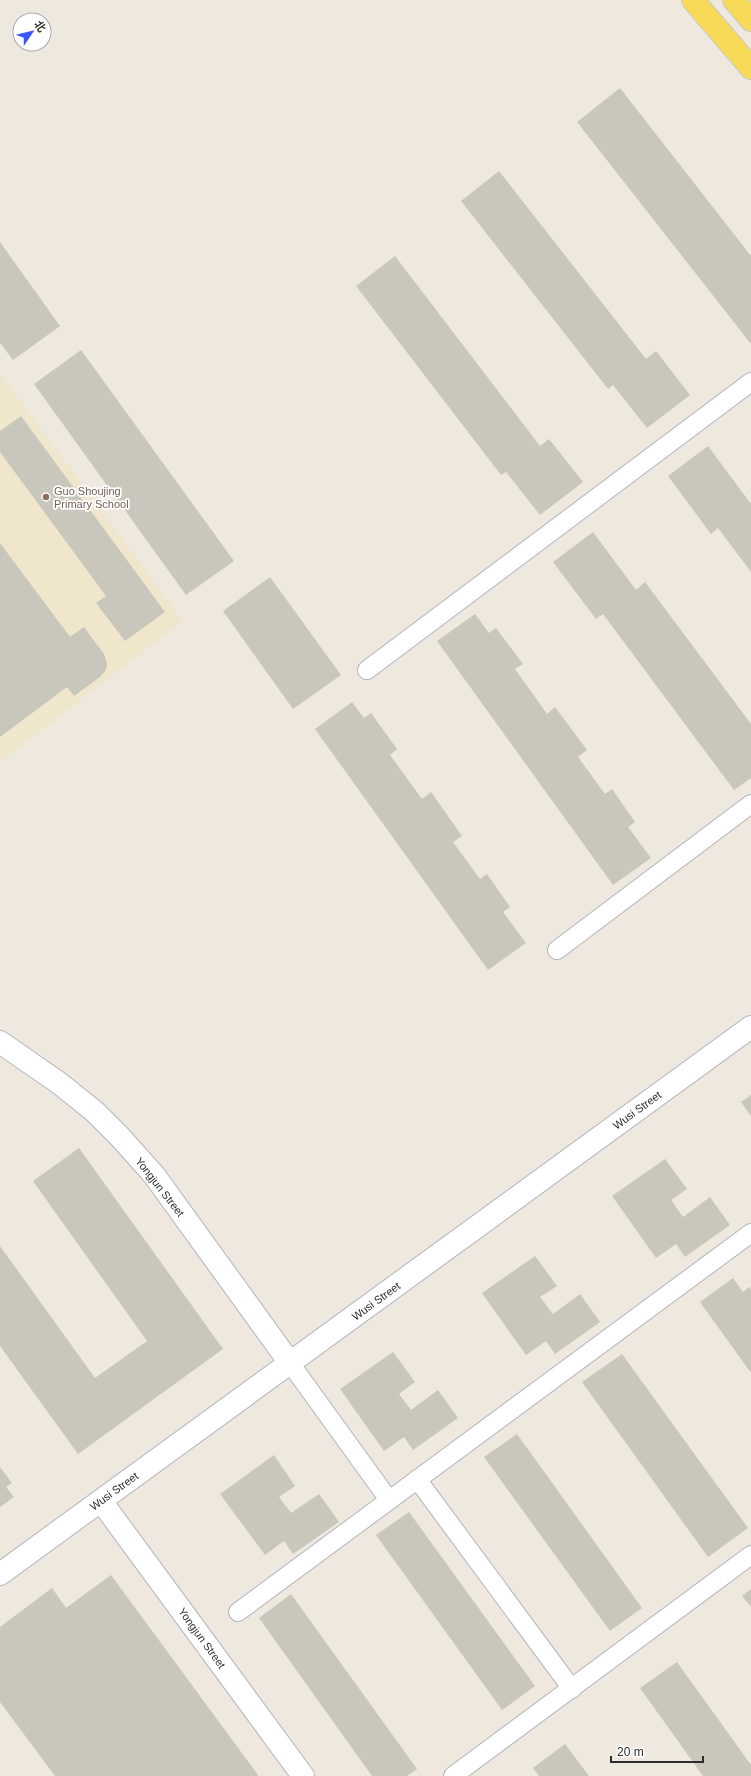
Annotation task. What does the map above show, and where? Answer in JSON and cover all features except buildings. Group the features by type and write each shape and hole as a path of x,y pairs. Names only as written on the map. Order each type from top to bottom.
{"main road":[{"path":"693,0 751,68"},
{"path":"734,0 751,20"}],"street":[{"name":"Wusi Street","path":"0,1574 751,1027"},
{"name":"Yongjun Street","path":"0,1042 59,1083 94,1111 120,1137 154,1175 290,1363"},
{"name":"Yongjun Street","path":"101,1501 303,1776"}],"lane":[{"path":"367,670 751,382"},
{"path":"557,950 751,804"},
{"path":"238,1612 751,1234"},
{"path":"290,1363 390,1500"},
{"path":"417,1479 572,1688"},
{"path":"453,1776 751,1555"}],"shaded area":[{"name":"Guo Shoujing Primary School","path":"0,373 183,621 0,762"}],"place":[{"name":"Guo Shoujing Primary School","path":"46,497"}]}
